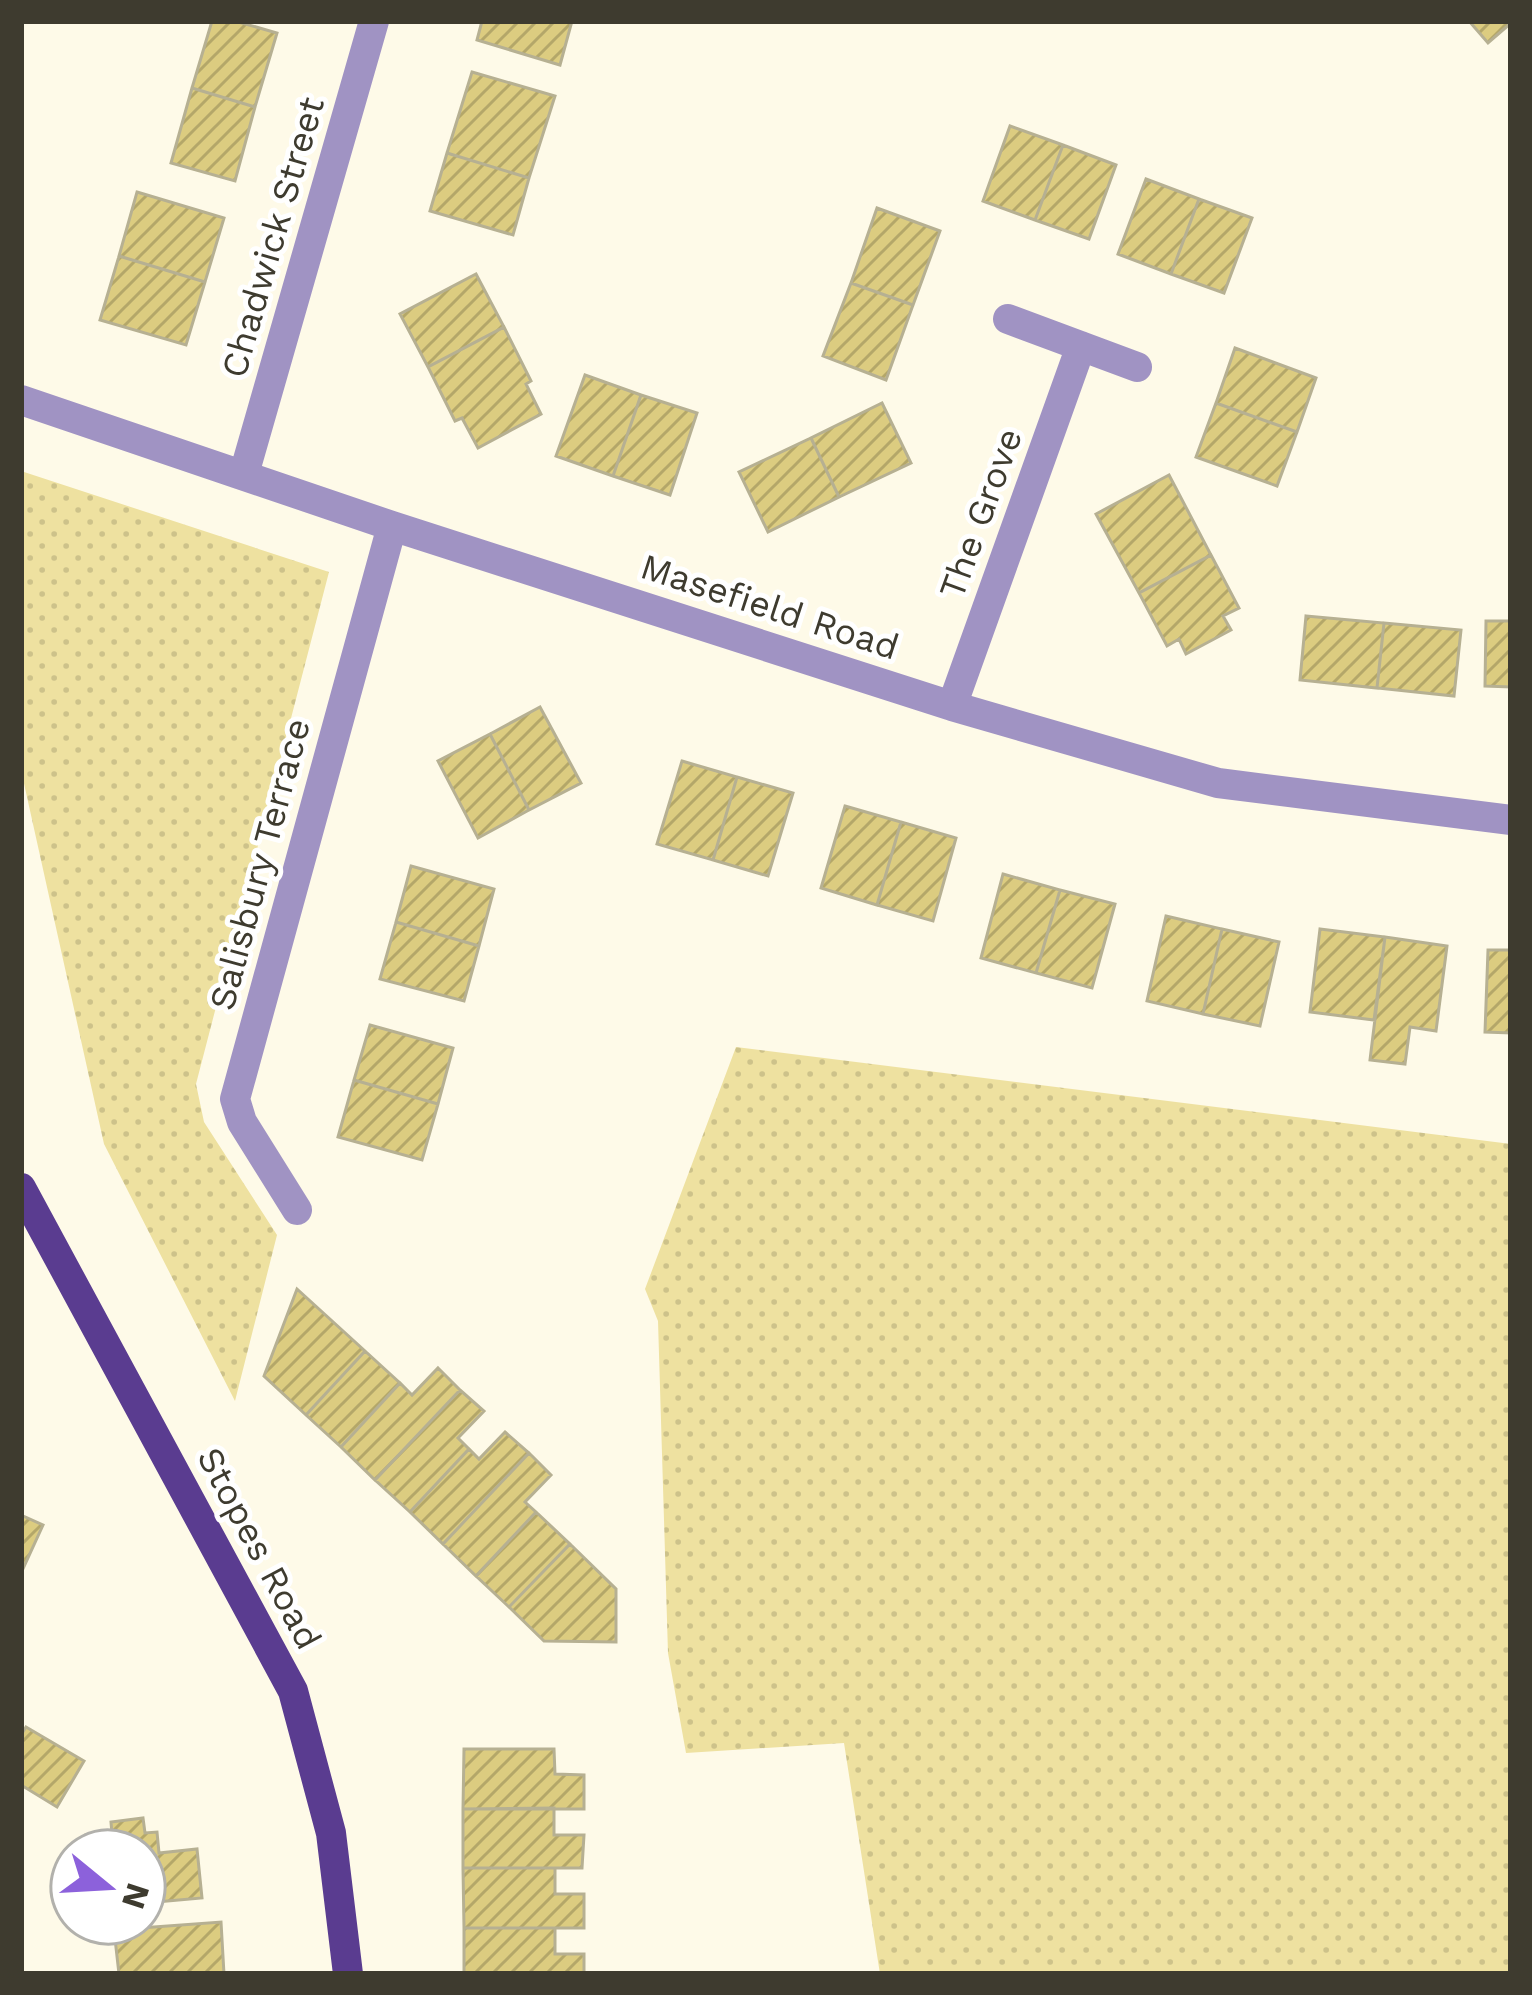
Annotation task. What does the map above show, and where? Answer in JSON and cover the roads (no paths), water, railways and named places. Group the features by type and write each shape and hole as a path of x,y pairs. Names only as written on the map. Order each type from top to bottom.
{"main road":[{"name":"Stopes Road","path":"21,1188 293,1691 331,1833 348,1974"}],"street":[{"name":"Chadwick Street","path":"244,474 374,21"},
{"path":"1008,320 1137,367"},
{"name":"The Grove","path":"952,706 1081,346"},
{"name":"Masefield Road","path":"21,400 392,526 952,706 1218,783 1511,820"},
{"name":"Salisbury Terrace","path":"297,1210 242,1122 235,1099 392,526"}]}
